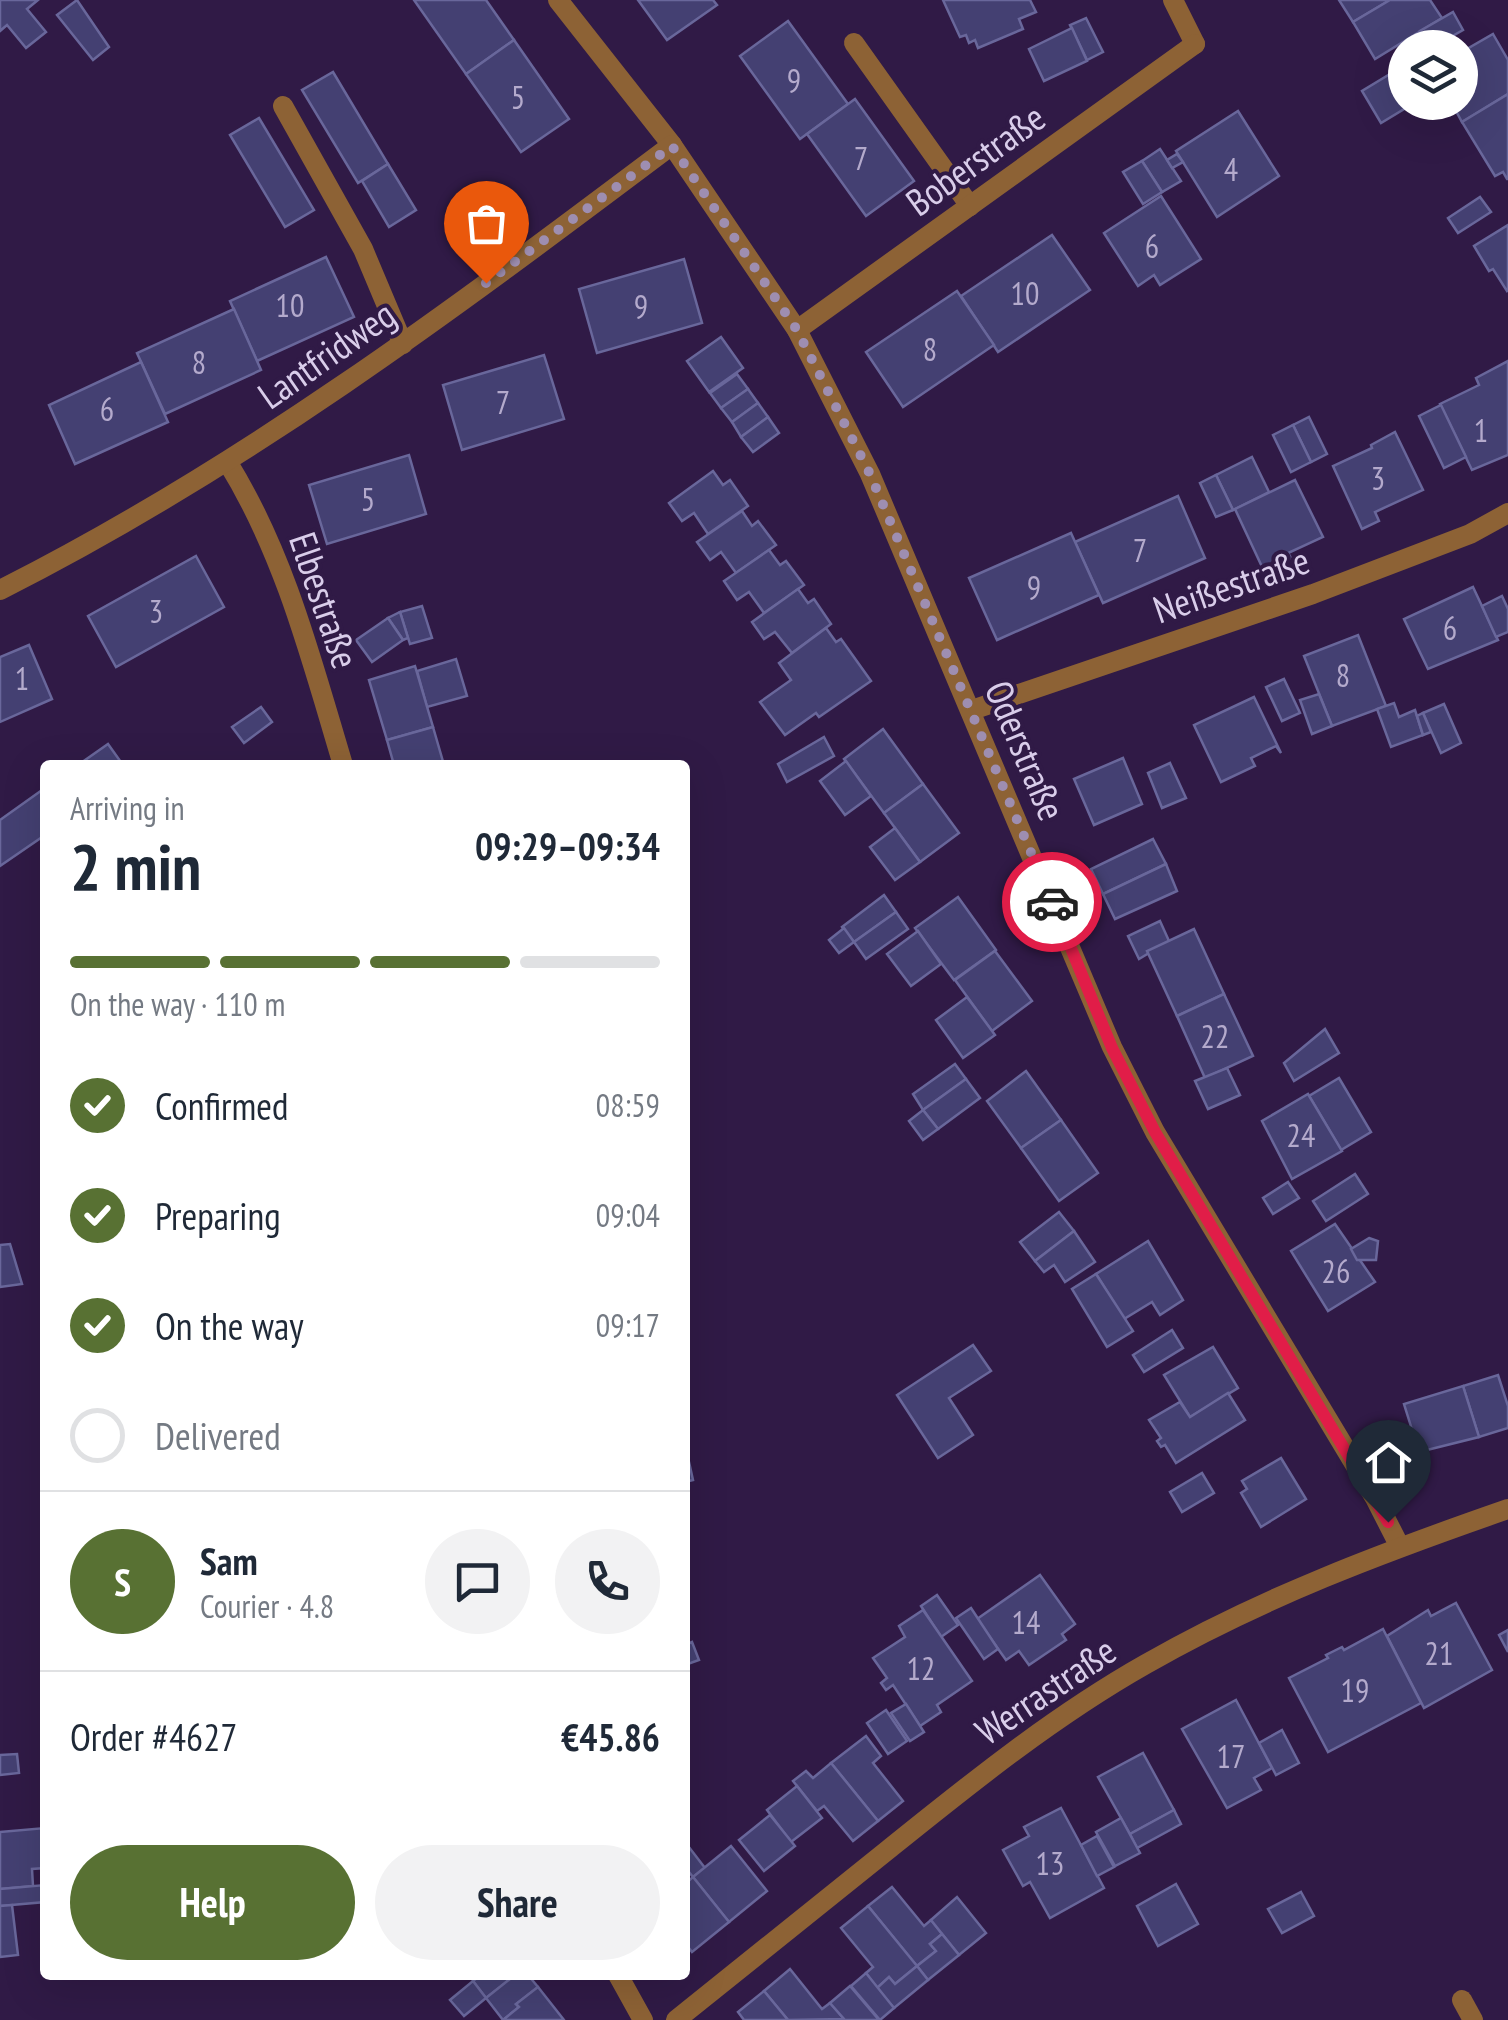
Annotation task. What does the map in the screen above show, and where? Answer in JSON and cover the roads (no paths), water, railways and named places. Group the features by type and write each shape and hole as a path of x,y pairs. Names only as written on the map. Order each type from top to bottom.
{"street":[{"name":"Oderstraße","path":"558,0 672,146 797,330 870,474 1112,1048 1155,1132 1376,1498 1400,1546"},
{"name":"Boberstraße","path":"797,330 1195,44 1173,0"},
{"path":"854,43 970,206"},
{"path":"283,106 362,249 403,344"},
{"name":"Lantfridweg","path":"0,590 93,543 228,463 403,344 672,146"},
{"name":"Elbestraße","path":"228,463 252,501 274,551 342,760"},
{"name":"Neißestraße","path":"972,710 1314,594 1470,534 1508,514"},
{"name":"Werrastraße","path":"676,2020 963,1789 1066,1714 1146,1664 1226,1622 1400,1546 1508,1509"},
{"path":"621,1980 643,2020"},
{"path":"1462,2000 1473,2020"}]}
